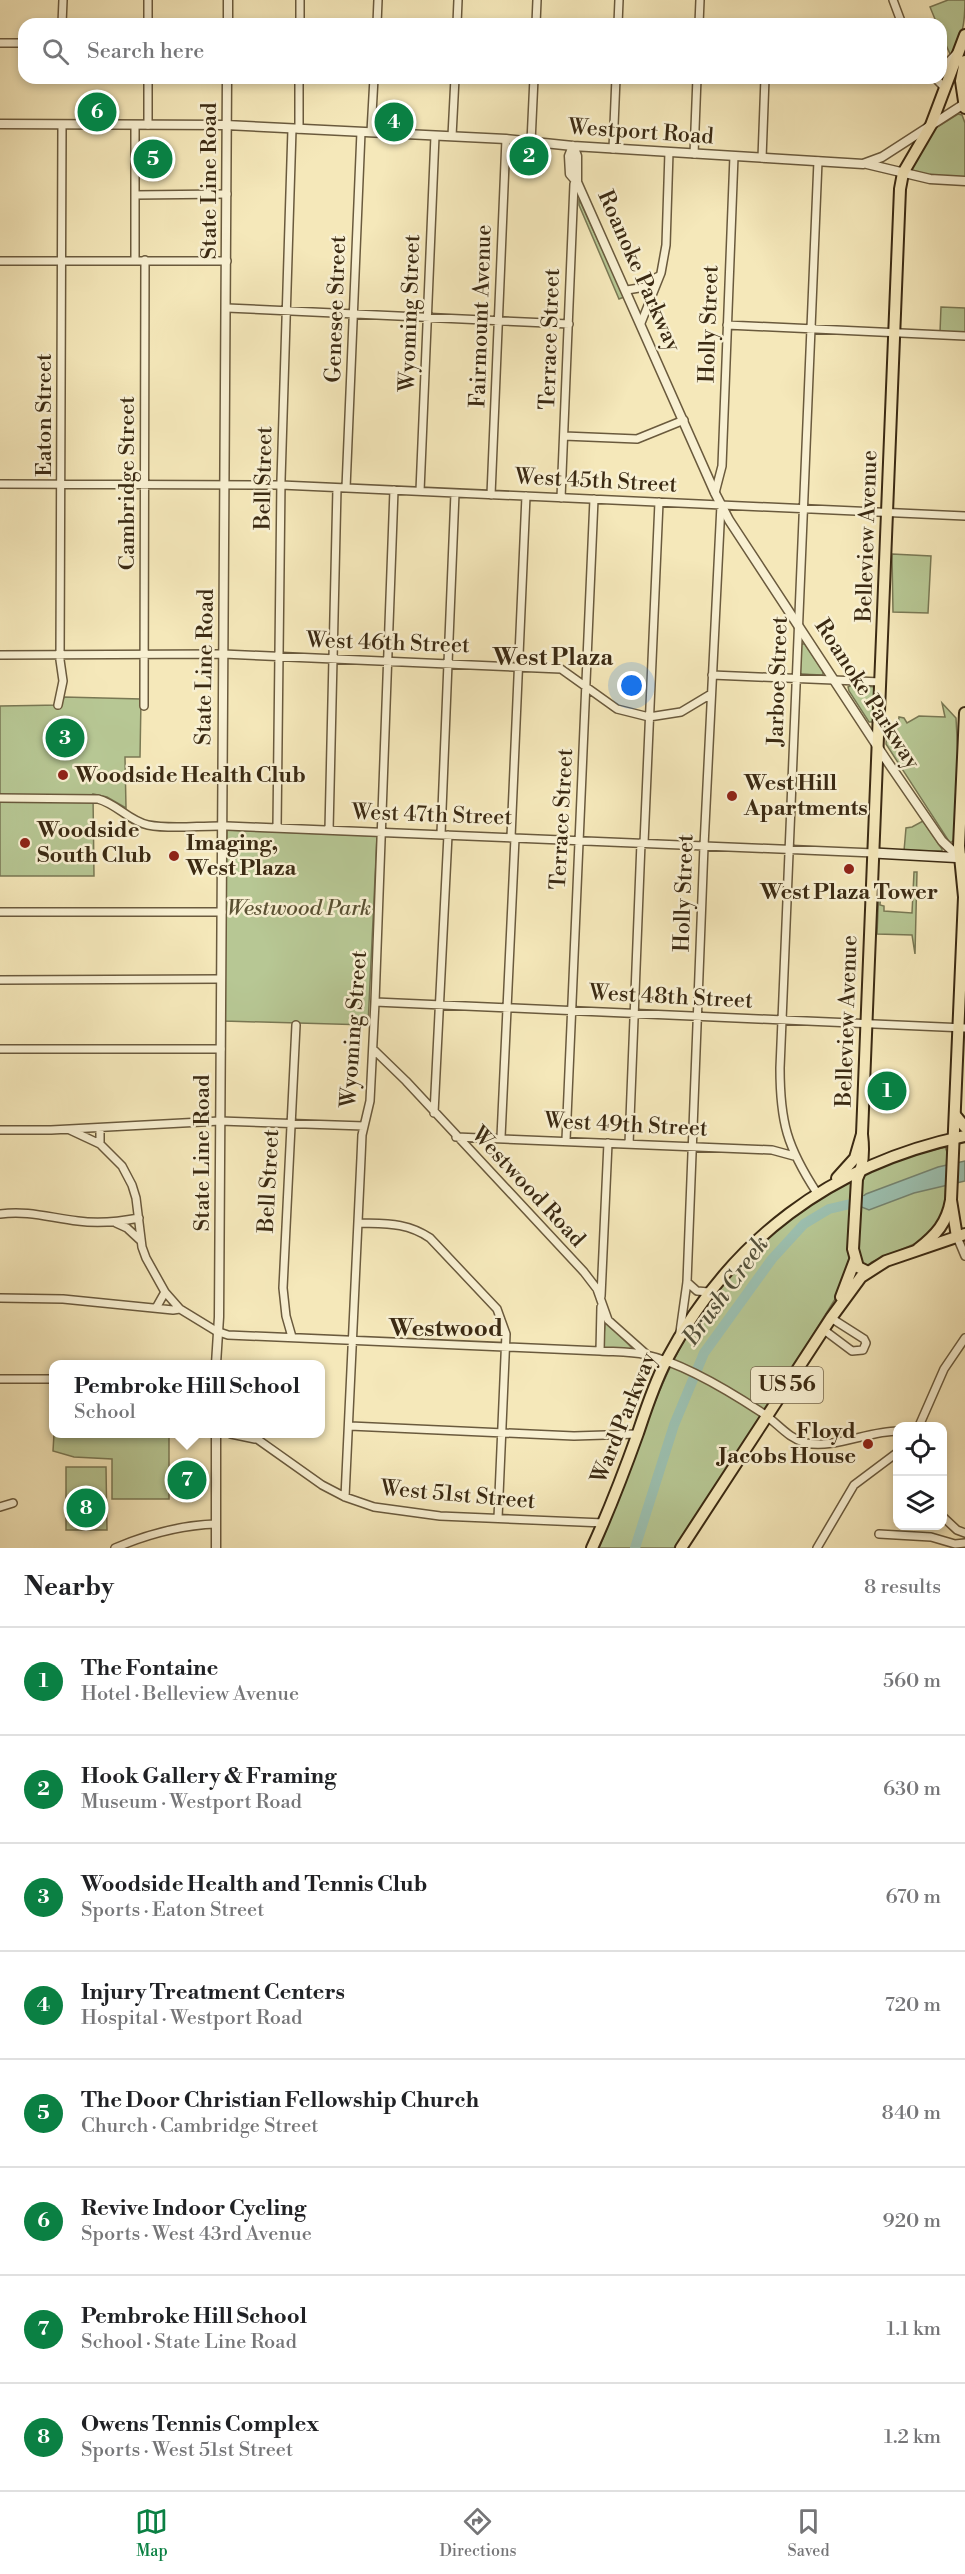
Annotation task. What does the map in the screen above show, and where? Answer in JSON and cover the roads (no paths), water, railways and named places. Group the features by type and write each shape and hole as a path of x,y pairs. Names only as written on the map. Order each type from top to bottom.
{"main road":[{"name":"Belleview Avenue","path":"947,83 965,34"},
{"path":"965,61 961,81 965,105"},
{"name":"Belleview Avenue","path":"855,1260 853,1249 859,1192 857,1179 861,1171 863,1149 866,1023 900,189 903,172 930,125 946,84"},
{"path":"964,904 965,713"},
{"name":"West 47th Street","path":"874,852 963,859"},
{"name":"US 56","path":"681,1548 852,1289 878,1265 918,1249 938,1234 946,1221 951,1195 953,1159 960,1137 956,1115 962,1028 964,904"},
{"path":"956,1115 965,1127"},
{"path":"831,1185 855,1158 862,1134"},
{"name":"Ward Parkway","path":"592,1548 665,1362 710,1292 749,1246 779,1220 831,1185 899,1154 960,1137"},
{"path":"918,1249 961,1236 951,1195"},
{"path":"955,1217 965,1224"},
{"path":"855,1260 861,1270 868,1272"},
{"path":"833,1315 855,1260"}],"street":[{"path":"63,0 63,18"},
{"path":"148,0 148,18"},
{"path":"228,0 228,18"},
{"path":"300,0 300,18"},
{"path":"377,18 378,0"},
{"path":"457,18 458,0"},
{"path":"536,18 537,0"},
{"path":"618,18 619,0"},
{"path":"699,18 700,0"},
{"path":"892,0 900,18"},
{"path":"0,44 18,43"},
{"path":"947,63 959,50"},
{"path":"148,84 148,125"},
{"name":"State Line Road","path":"216,1360 216,1331 219,1317 227,84"},
{"name":"Bell Street","path":"277,828 281,485 286,311 299,84"},
{"path":"371,132 374,84"},
{"path":"452,136 454,84"},
{"path":"531,142 534,84"},
{"path":"613,149 616,84"},
{"path":"694,154 697,84"},
{"path":"762,158 765,84"},
{"path":"941,84 945,88"},
{"path":"867,164 965,105"},
{"name":"Westport Road","path":"0,124 226,125 506,139 669,153 867,164 930,178 965,181"},
{"name":"Eaton Street","path":"58,705 63,673 60,654 62,124"},
{"path":"135,125 135,260"},
{"name":"Genesee Street","path":"346,488 361,132"},
{"name":"Wyoming Street","path":"420,491 435,136"},
{"name":"Fairmount Avenue","path":"491,495 506,139"},
{"name":"Roanoke Parkway","path":"573,146 577,156 578,182 721,505 942,841 963,859"},
{"path":"641,323 661,273 666,245 669,153"},
{"name":"Holly Street","path":"715,493 722,466 734,156"},
{"name":"Jarboe Street","path":"817,1193 794,1156 782,1116 782,1020 818,161"},
{"name":"Terrace Street","path":"561,498 574,184 578,182"},
{"path":"135,195 227,194"},
{"name":"Cambridge Street","path":"144,706 145,260"},
{"path":"0,261 227,261"},
{"path":"627,290 650,284 661,273"},
{"path":"227,308 569,324"},
{"path":"727,325 965,336"},
{"path":"564,436 637,439 684,420"},
{"name":"West 45th Street","path":"0,484 281,485 965,516"},
{"path":"329,830 337,488"},
{"name":"Wyoming Street","path":"345,1497 364,1126 370,1101 373,1049 394,490"},
{"path":"434,1113 440,1005 455,494"},
{"path":"501,1137 526,496"},
{"name":"Terrace Street","path":"566,1140 594,499"},
{"path":"628,1144 659,502"},
{"name":"Holly Street","path":"680,1337 687,1282 704,846 721,505"},
{"name":"West 46th Street","path":"0,655 223,654 561,669 617,709 649,717 681,712 711,694"},
{"path":"712,675 881,682"},
{"name":"West 47th Street","path":"0,798 91,798 112,804 134,819 148,825 874,852"},
{"path":"0,912 222,912"},
{"path":"0,980 221,979"},
{"name":"West 48th Street","path":"375,1002 962,1028"},
{"name":"Bell Street","path":"292,1337 286,1316 283,1288 296,1025"},
{"path":"0,1049 221,1049"},
{"name":"Westwood Road","path":"373,1049 406,1081 584,1272 597,1289 608,1320 647,1355"},
{"path":"0,1130 68,1130 220,1121 364,1126"},
{"path":"100,1128 100,1144"},
{"path":"68,1130 100,1144 126,1173 136,1198 141,1241 149,1265 165,1292 180,1309 216,1331 228,1335 647,1355 708,1380 767,1415 796,1439 814,1444 893,1431"},
{"name":"West 49th Street","path":"456,1137 501,1137 772,1150 794,1156"},
{"path":"600,1351 608,1143"},
{"path":"0,1214 28,1212 76,1221 116,1222 139,1218"},
{"path":"116,1222 127,1228 141,1241"},
{"path":"358,1223 413,1227 430,1238 497,1308 504,1326 505,1347 498,1518"},
{"path":"961,1236 965,1256"},
{"path":"687,1282 697,1291 710,1292"},
{"path":"156,1308 165,1292"},
{"path":"0,1298 55,1298 180,1309"},
{"path":"824,1330 852,1351 863,1350 866,1343 864,1339 833,1315"},
{"path":"921,1422 944,1369 965,1338"},
{"path":"0,1379 49,1379"},
{"path":"350,1426 595,1437 637,1434"},
{"path":"216,1438 216,1548"},
{"name":"West 51st Street","path":"256,1438 322,1485 345,1497 374,1507 402,1512 604,1522"},
{"path":"817,1548 854,1485 893,1455"},
{"path":"886,1461 893,1461"},
{"path":"0,1507 13,1503"},
{"path":"947,1520 965,1533"},
{"path":"115,1548 158,1532 192,1525 216,1524"},
{"path":"879,1534 931,1537 955,1544 965,1542"}],"waterway":[{"name":"Brush Creek","path":"635,1548 674,1425 704,1353 772,1259 804,1224 829,1209 863,1201"}],"place":[{"name":"Revive Indoor Cycling","path":"97,112"},
{"name":"Injury Treatment Centers","path":"394,122"},
{"name":"Hook Gallery & Framing","path":"529,156"},
{"name":"The Door Christian Fellowship Church","path":"153,159"},
{"name":"Woodside Health and Tennis Club","path":"65,738"},
{"name":"Woodside Health Club","path":"63,775"},
{"name":"West Hill Apartments","path":"732,796"},
{"name":"Woodside South Club","path":"25,843"},
{"name":"Imaging, West Plaza","path":"174,856"},
{"name":"West Plaza Tower","path":"849,869"},
{"name":"The Fontaine","path":"887,1091"},
{"name":"Floyd Jacobs House","path":"868,1444"},
{"name":"Pembroke Hill School","path":"187,1480"},
{"name":"Owens Tennis Complex","path":"86,1508"}],"district":[{"name":"West Plaza","path":"553,658"},
{"name":"Westwood","path":"446,1329"}],"park label":[{"name":"Westwood Park","path":"299,908"}]}
